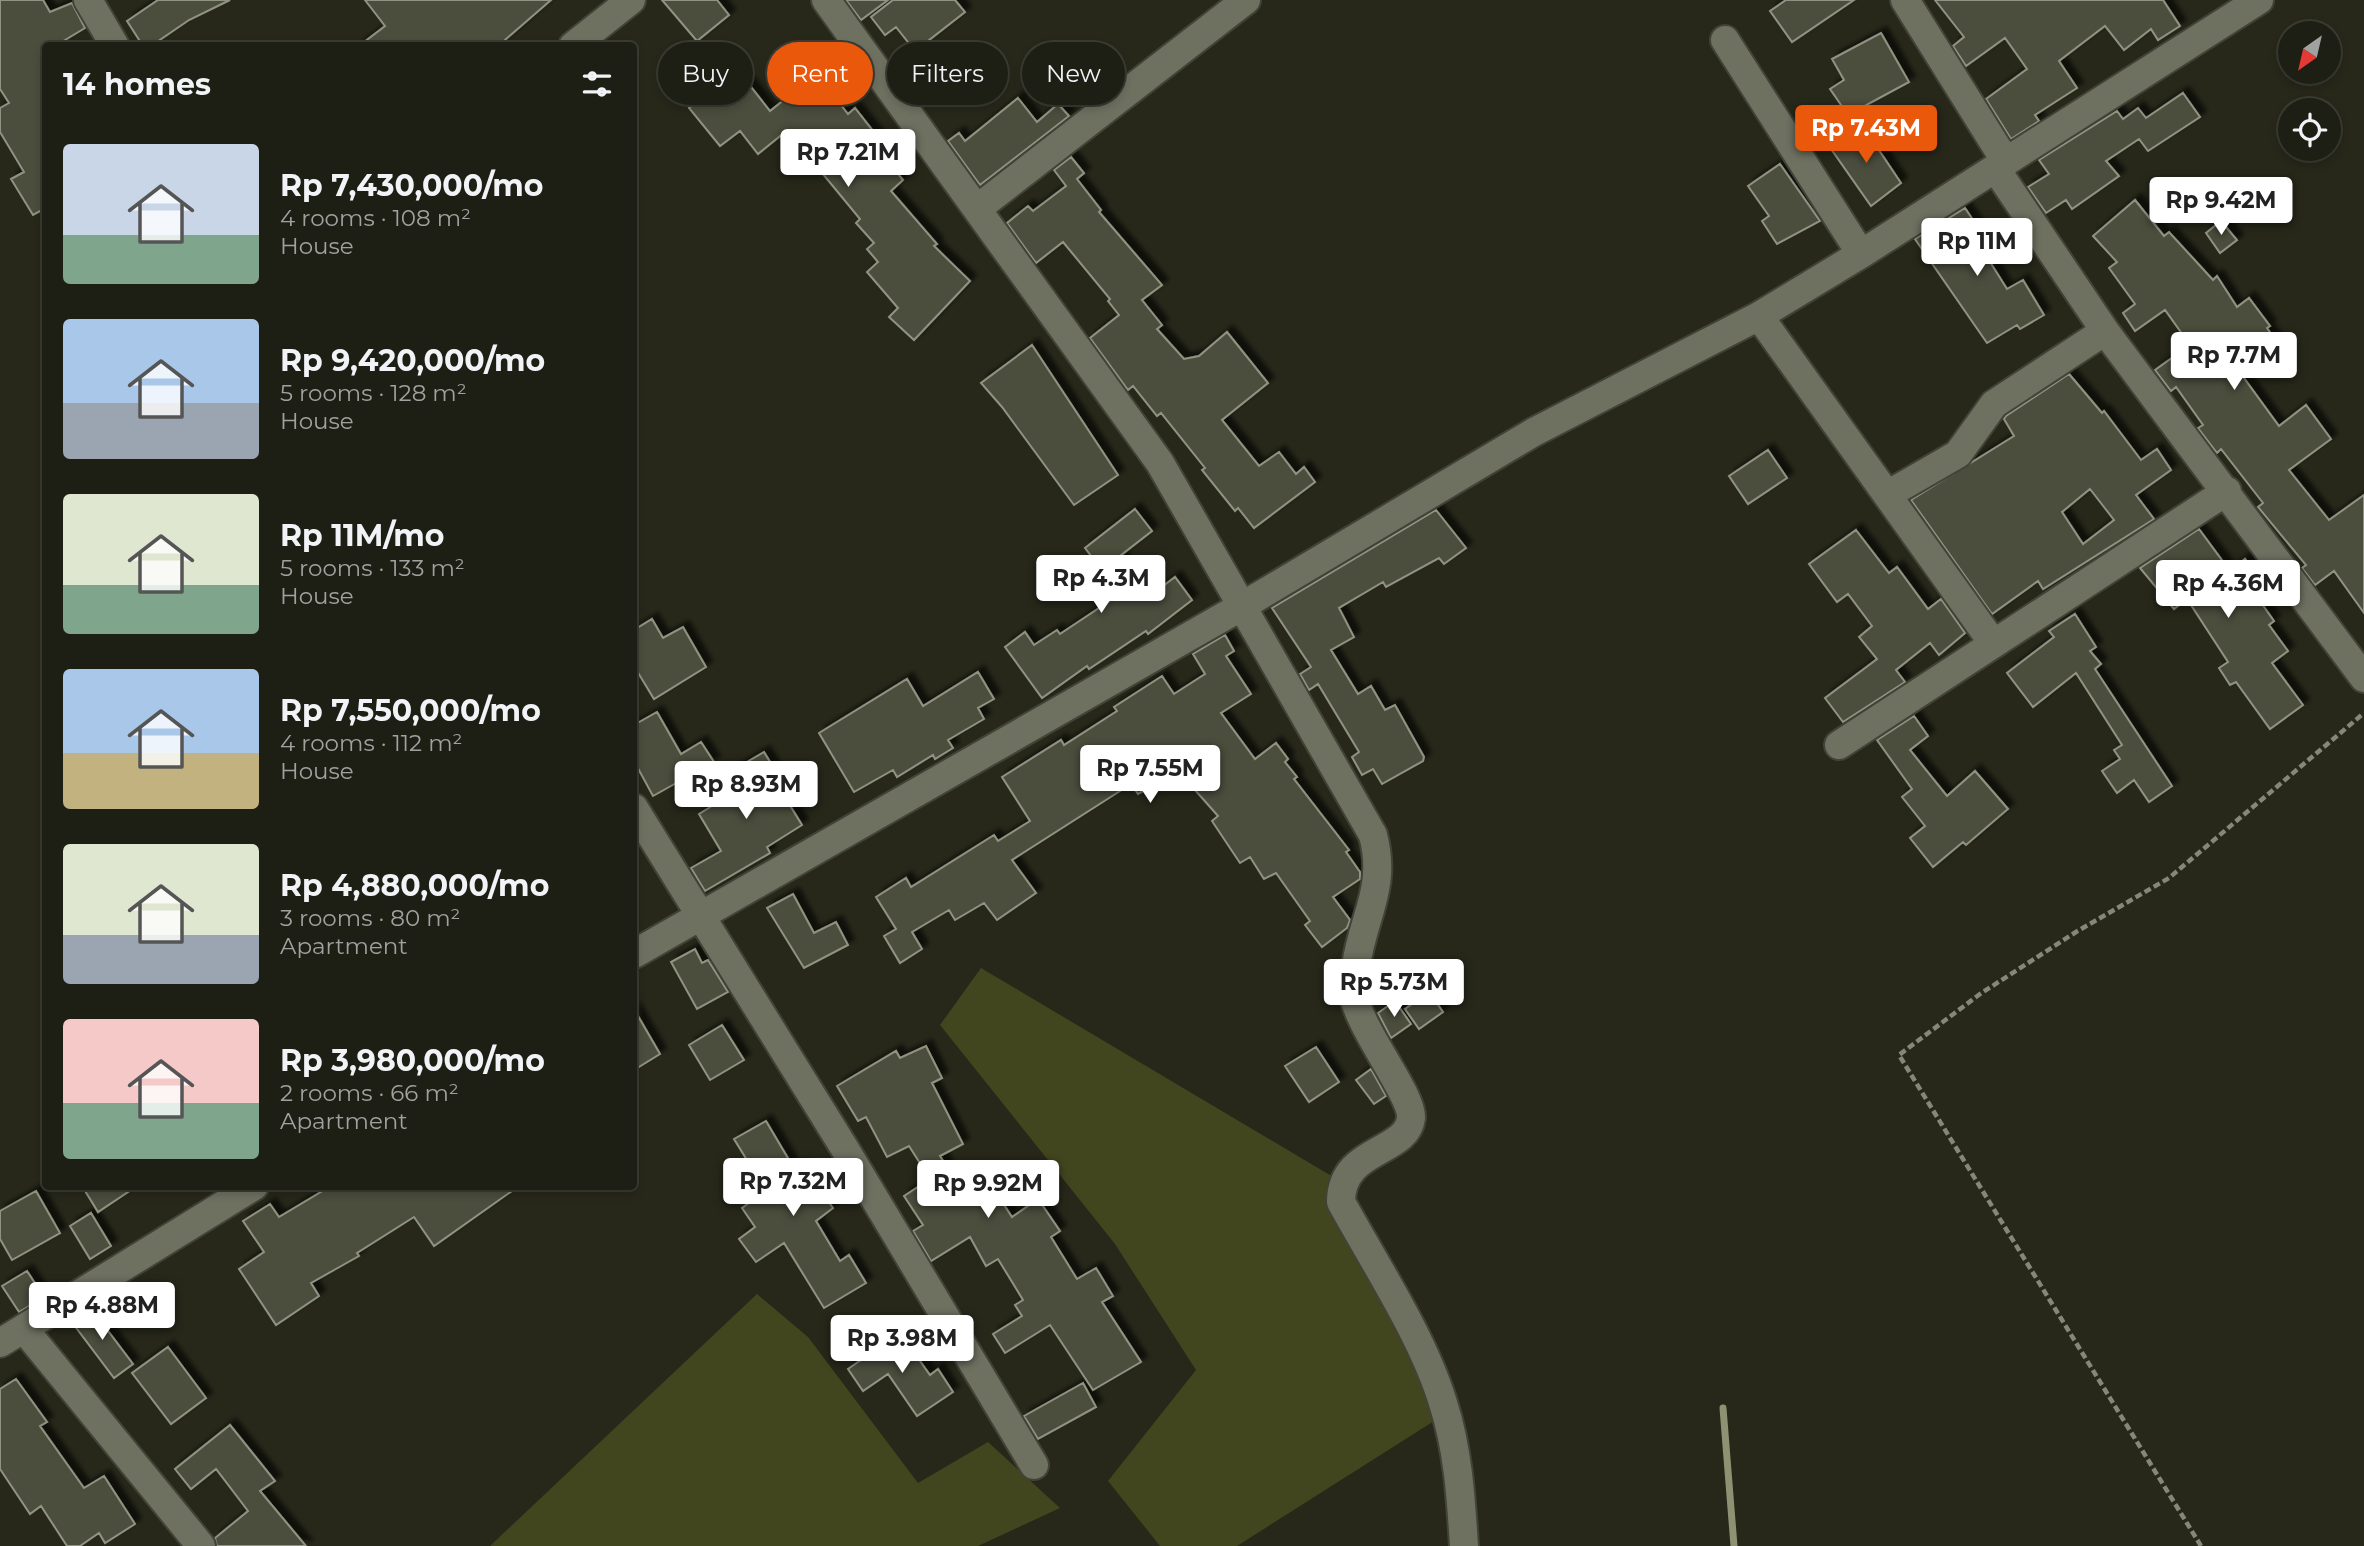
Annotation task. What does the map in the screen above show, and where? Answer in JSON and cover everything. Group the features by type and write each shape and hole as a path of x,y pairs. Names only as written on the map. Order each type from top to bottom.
{"street":[{"path":"88,0 113,42"},
{"path":"578,42 631,0"},
{"path":"826,0 1160,463 1363,816 1377,853 1376,892 1360,941 1353,991 1366,1029 1405,1097 1411,1116 1406,1132 1351,1169 1341,1184 1341,1202 1410,1329 1443,1400 1454,1446 1464,1546"},
{"path":"978,208 1246,0"},
{"path":"1905,0 2001,165 2105,331 2364,678"},
{"path":"637,952 697,915 1244,605 1534,432 1759,316 2259,0"},
{"path":"1725,40 1861,254"},
{"path":"1759,316 1993,643"},
{"path":"1887,495 1958,454 1994,404 2105,331"},
{"path":"1839,745 2227,491"},
{"path":"637,813 697,915 845,1149 1034,1465"},
{"path":"201,1546 12,1336 248,1190"}],"path":[{"path":"2201,1546 1899,1055 1991,987 2169,878 2364,713"}],"green space":[{"path":"981,968 1345,1184 1442,1416 1237,1546 1160,1546 1108,1481 1196,1370 1115,1244 940,1025"},
{"path":"757,1294 808,1337 918,1483 988,1442 1060,1508 978,1546 490,1546"}],"building":[{"path":"0,0 43,0 50,12 72,3 85,28 62,42 42,42 42,210 33,215 11,179 24,172 0,132 0,108 9,103 0,89"},
{"path":"158,0 230,0 189,20 157,42 140,42 127,21"},
{"path":"365,0 551,0 503,42 364,42 385,26"},
{"path":"662,0 717,0 729,15 697,41"},
{"path":"846,0 888,0 861,20"},
{"path":"893,0 955,0 965,12 927,42 908,42 896,27 885,35 871,17"},
{"path":"1786,0 1854,0 1792,42 1770,11"},
{"path":"1935,0 2163,0 2180,26 2158,40 2151,29 2124,50 2105,26 2059,61 2077,88 2035,115 2039,121 2011,139 1986,99 2027,69 2005,38 1966,66 1953,46 1964,37"},
{"path":"1881,33 1909,82 1848,115 1830,89 1844,80 1832,59"},
{"path":"753,89 770,111 778,105 841,105 848,114 855,108 895,159 889,163 903,180 891,191 937,244 934,246 970,281 914,340 889,317 898,308 867,272 878,262 867,249 874,243 856,223 860,219 818,168 816,170 784,133 758,154 740,131 720,146 689,108 693,105 753,105"},
{"path":"2183,93 2200,117 2148,151 2139,139 2106,161 2119,176 2072,209 2066,200 2046,213 2028,187 2049,174 2039,160 2117,111 2123,119 2138,108 2146,118"},
{"path":"1018,98 1037,122 1057,105 1069,116 980,185 948,141 959,133 965,141"},
{"path":"1862,125 1901,183 1871,206 1829,146"},
{"path":"1071,157 1084,173 1077,179 1101,210 1099,212 1162,285 1142,300 1162,325 1157,329 1184,359 1199,356 1227,332 1268,383 1222,420 1259,466 1279,452 1296,474 1304,467 1315,482 1254,528 1238,508 1235,511 1161,413 1157,416 1133,386 1128,390 1090,338 1119,315 1108,301 1110,299 1063,242 1036,263 1007,223 1028,206 1033,211 1066,186 1054,170"},
{"path":"1780,164 1820,221 1777,244 1762,221 1769,216 1748,186"},
{"path":"2135,200 2164,236 2169,232 2213,280 2217,276 2237,307 2249,298 2270,326 2267,328 2283,351 2244,378 2279,426 2306,405 2331,439 2289,470 2329,520 2364,495 2364,613 2334,571 2315,585 2302,568 2306,565 2258,507 2263,503 2221,449 2217,453 2198,428 2203,425 2176,387 2171,391 2155,370 2190,345 2165,310 2135,331 2123,313 2135,304 2109,268 2117,262 2093,236"},
{"path":"1965,208 1987,241 1980,246 2007,289 2023,280 2044,315 2020,329 2017,325 1987,343 1915,239"},
{"path":"2221,221 2237,240 2220,253 2206,233"},
{"path":"1032,345 1118,475 1074,505 1002,407 981,383"},
{"path":"2069,374 2102,413 2104,411 2141,460 2157,449 2171,470 2136,495 2154,519 2043,589 2038,581 1992,614 1911,500 2014,436 2004,419","holes":["2090,489 2114,520 2083,544 2062,512"]},
{"path":"1768,450 1787,478 1748,504 1729,476"},
{"path":"1135,509 1152,531 1120,556 1150,596 1175,577 1192,600 1148,634 1146,631 1089,669 1087,666 1042,698 1005,647 1025,632 1034,645 1057,630 1060,634 1120,594 1085,548"},
{"path":"1436,510 1466,548 1444,564 1439,558 1386,587 1383,582 1339,608 1354,637 1331,650 1358,694 1371,686 1385,710 1395,705 1424,757 1423,761 1382,784 1373,769 1362,775 1352,757 1359,752 1318,684 1309,690 1300,674 1311,667 1272,608"},
{"path":"2199,529 2230,571 2245,559 2260,578 2250,587 2274,621 2269,625 2288,651 2272,663 2303,705 2270,729 2236,682 2230,685 2219,668 2228,662 2187,599 2174,609 2140,568"},
{"path":"1856,530 1889,573 1897,567 1928,609 1941,599 1965,633 1939,655 1930,643 1896,670 1905,682 1843,722 1825,698 1877,659 1859,637 1872,626 1848,594 1837,602 1809,564"},
{"path":"2075,614 2096,647 2090,651 2101,664 2095,669 2172,786 2149,802 2134,780 2117,793 2102,771 2120,759 2114,750 2122,745 2076,673 2033,707 2007,673 2054,637 2049,631"},
{"path":"652,619 663,638 683,627 706,667 654,699 637,671 637,628"},
{"path":"1225,635 1234,651 1226,656 1251,694 1221,713 1255,759 1276,743 1288,759 1285,762 1297,777 1294,779 1349,850 1346,852 1360,872 1360,879 1333,897 1350,920 1347,928 1322,947 1305,925 1310,921 1276,873 1264,879 1250,857 1240,863 1212,821 1218,816 1188,782 1173,790 1167,778 1138,794 1131,784 1012,860 1036,893 997,920 984,903 955,920 949,910 912,932 922,949 900,963 884,936 896,929 876,897 906,878 911,887 994,835 998,841 1030,821 1002,777 1061,740 1064,745 1117,711 1114,707 1162,676 1174,694 1205,674 1193,654"},
{"path":"978,672 994,699 978,708 984,719 948,740 953,748 935,759 933,755 897,777 893,770 854,792 819,733 907,679 923,706"},
{"path":"657,712 681,754 701,742 714,762 653,796 637,767 637,723"},
{"path":"1914,716 1928,736 1910,750 1947,796 1975,771 2008,809 1966,845 1963,842 1933,867 1910,838 1925,826 1902,797 1912,789 1877,740"},
{"path":"764,752 778,775 773,778 802,825 767,847 770,853 705,891 691,868 721,851 699,814 733,793 723,776"},
{"path":"793,894 814,933 836,922 848,945 804,968 767,908"},
{"path":"695,949 702,963 708,960 728,992 697,1009 671,962"},
{"path":"1429,992 1443,1012 1419,1029 1405,1009"},
{"path":"1395,1001 1411,1024 1391,1038 1378,1013"},
{"path":"637,1014 660,1054 637,1068"},
{"path":"722,1025 744,1060 710,1080 689,1045"},
{"path":"926,1046 942,1078 932,1083 963,1144 940,1156 966,1197 989,1182 1012,1217 1038,1199 1060,1231 1051,1237 1077,1279 1096,1268 1113,1296 1102,1302 1141,1362 1093,1390 1050,1325 1005,1353 993,1334 1022,1316 1015,1305 1023,1300 998,1259 986,1266 970,1237 931,1261 913,1231 923,1225 904,1196 930,1179 909,1146 887,1157 866,1117 858,1121 837,1086 896,1051 900,1058"},
{"path":"1316,1047 1339,1082 1309,1102 1285,1066"},
{"path":"1371,1069 1386,1096 1374,1104 1356,1080"},
{"path":"766,1121 795,1170 802,1165 833,1208 816,1221 840,1261 849,1255 866,1283 824,1308 784,1243 756,1262 739,1239 755,1227 742,1208 766,1191 734,1139"},
{"path":"84,1190 131,1190 98,1212"},
{"path":"324,1190 513,1190 434,1246 414,1217 357,1253 359,1256 311,1283 319,1296 276,1325 239,1269 264,1252 243,1221 270,1204 279,1217"},
{"path":"36,1191 60,1233 12,1260 0,1239 0,1211"},
{"path":"91,1213 111,1246 90,1259 70,1226"},
{"path":"27,1271 44,1297 19,1312 2,1286"},
{"path":"90,1307 133,1364 114,1378 71,1321"},
{"path":"900,1333 930,1375 938,1369 953,1392 917,1416 888,1374 863,1391 848,1369"},
{"path":"168,1347 206,1398 171,1424 132,1373"},
{"path":"16,1379 47,1422 40,1426 84,1488 104,1476 135,1524 105,1543 99,1533 80,1546 67,1546 41,1506 30,1514 0,1469 0,1389"},
{"path":"1083,1383 1096,1407 1038,1439 1024,1416"},
{"path":"230,1425 275,1481 260,1491 306,1546 217,1546 215,1538 248,1511 216,1469 191,1489 175,1469"}],"waterway":[{"path":"1723,1408 1734,1546"}]}
